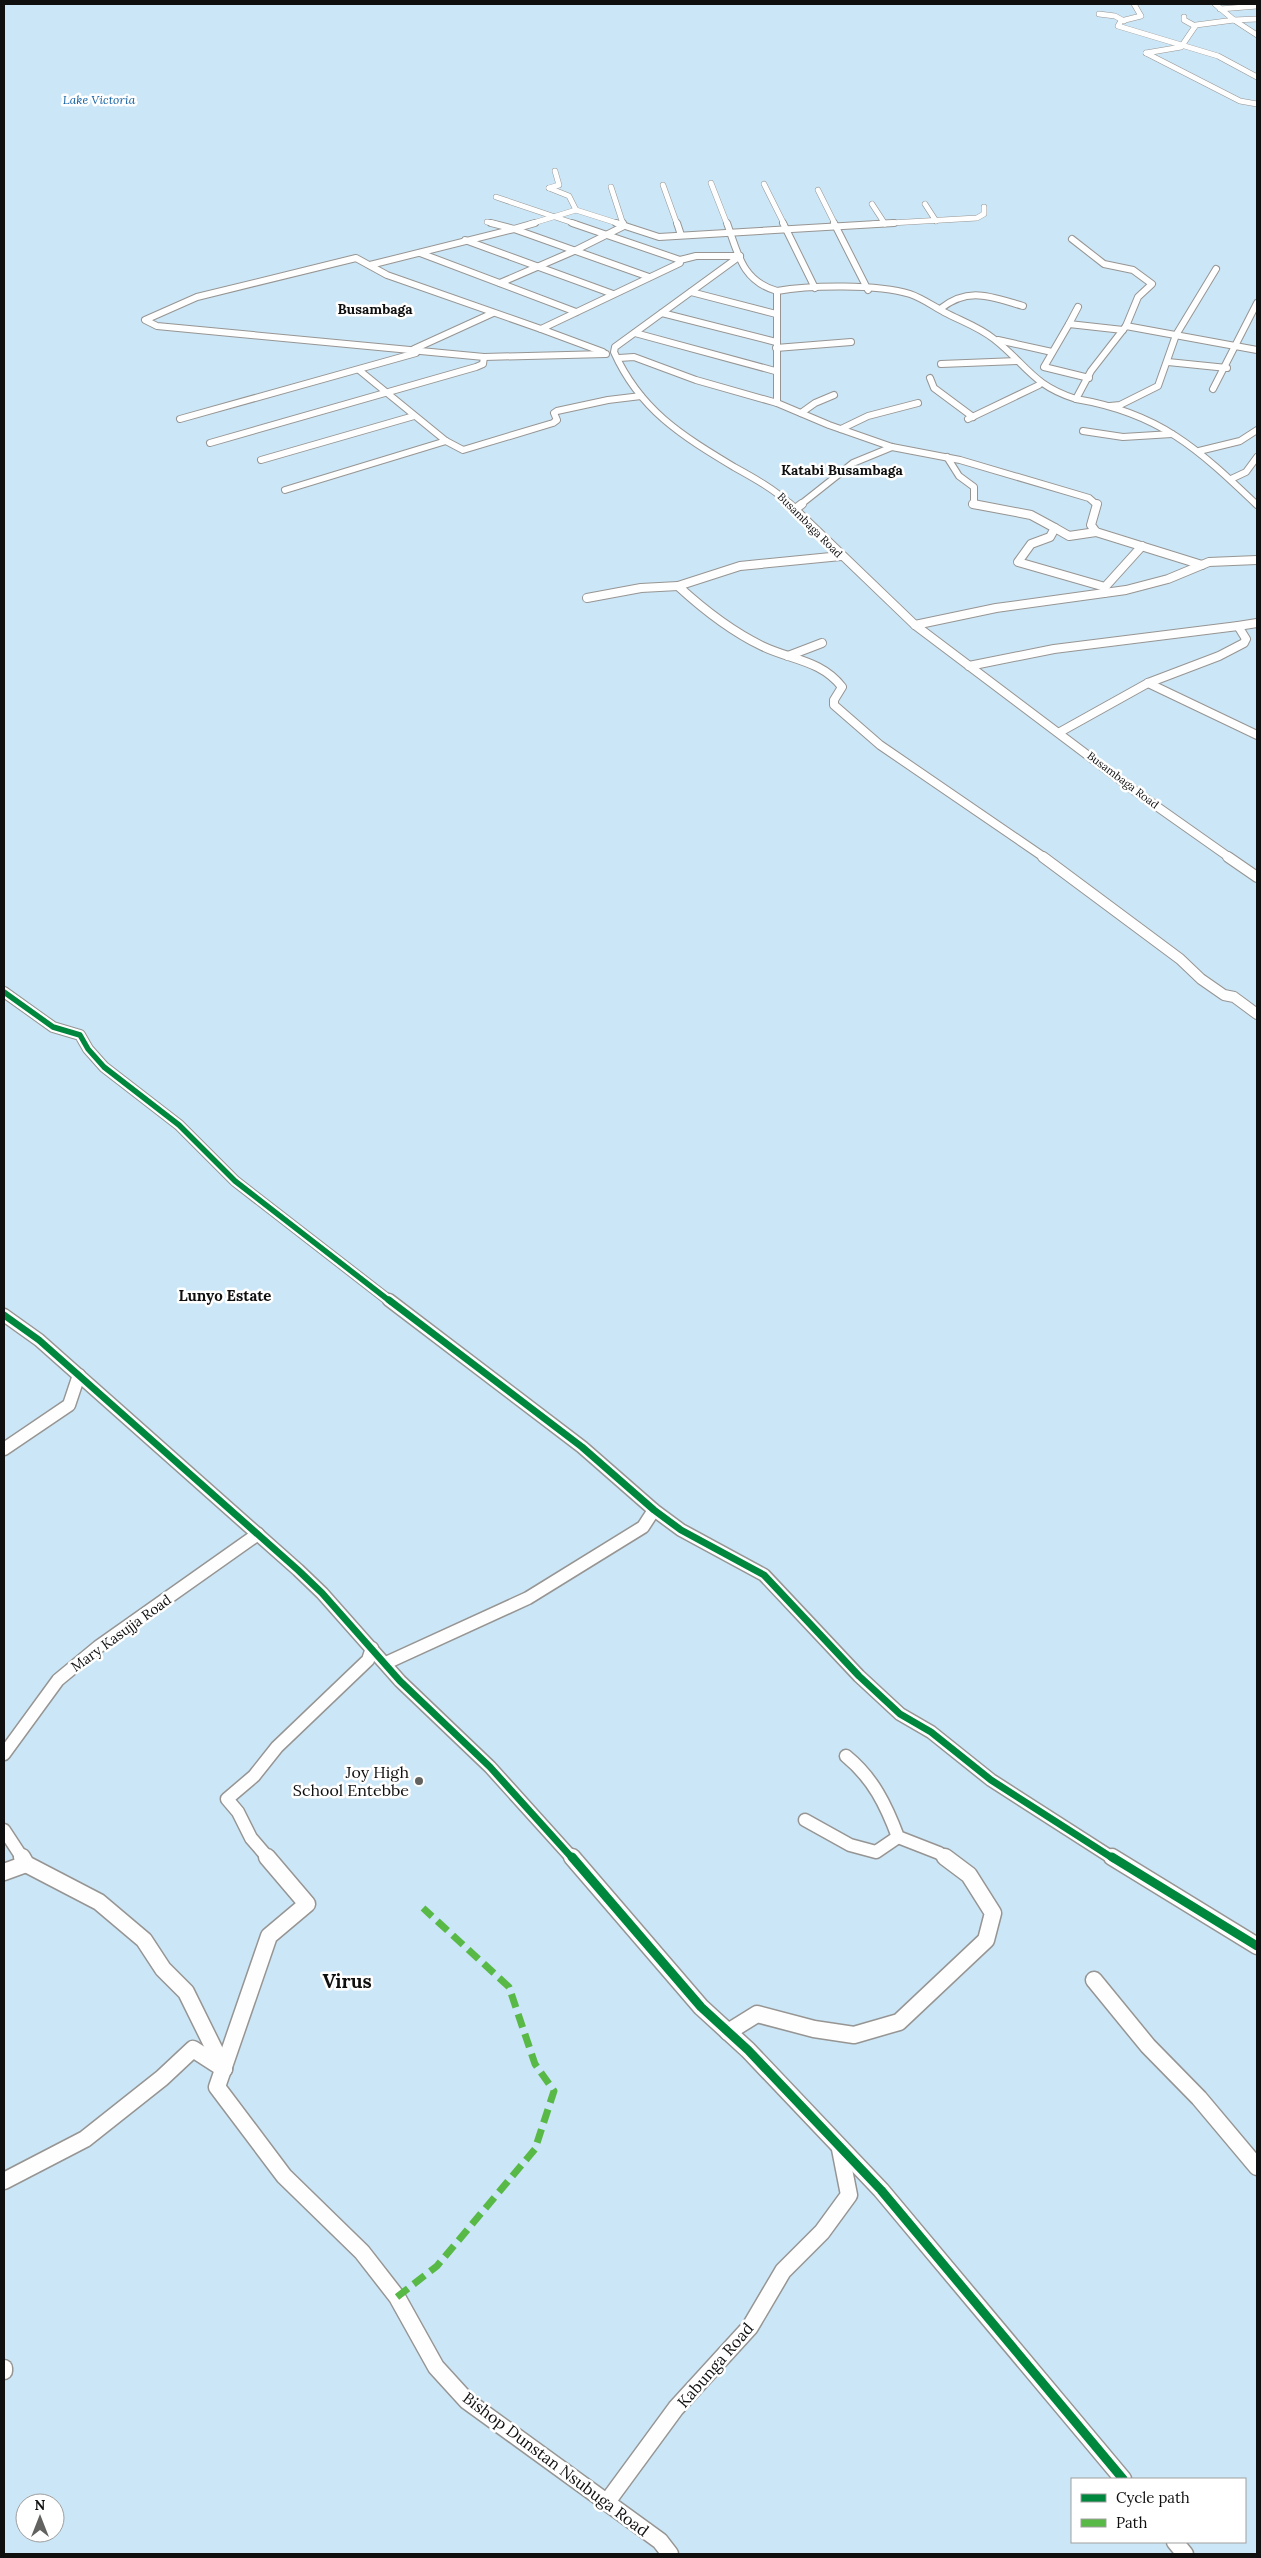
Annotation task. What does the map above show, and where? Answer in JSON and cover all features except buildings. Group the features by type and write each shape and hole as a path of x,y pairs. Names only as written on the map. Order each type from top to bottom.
{"street":[{"path":"1134,4 1141,16 1119,23 1118,26 1219,56 1257,76"},
{"path":"1215,4 1234,20 1257,35"},
{"path":"1220,9 1257,6"},
{"path":"1228,15 1246,13"},
{"path":"1099,14 1115,16 1124,21"},
{"path":"1184,17 1184,20 1195,26 1257,18"},
{"path":"1195,26 1182,46 1146,53 1240,101 1257,104"},
{"path":"1245,71 1257,69"},
{"path":"555,171 559,185 548,188 569,196 576,210"},
{"path":"711,183 740,256 756,283 777,292 787,289 815,288 909,294 996,340 1039,385 1050,392 1108,406 1174,434 1199,451 1257,505"},
{"path":"764,184 815,288"},
{"path":"664,185 681,235"},
{"path":"611,187 624,226"},
{"path":"818,190 868,290"},
{"path":"496,198 680,260 696,256 740,256"},
{"path":"872,204 885,224"},
{"path":"925,204 936,221"},
{"path":"370,265 514,229 555,217 555,214 576,210 652,236 977,218 984,214 984,207"},
{"path":"486,222 514,229 649,278"},
{"path":"500,283 574,251 624,226"},
{"path":"1072,239 1104,264 1133,270 1152,284 1138,297 1124,328 1102,354 1089,378 1080,388 1076,399"},
{"path":"465,240 613,294"},
{"path":"420,253 576,312"},
{"path":"619,358 614,349 740,256"},
{"path":"606,354 484,357 158,326 145,320 184,301 205,295 360,259 387,275 606,354 619,358 634,357 696,380 777,403 892,447 946,457 1089,498 1097,504 1091,525 1096,532"},
{"path":"541,329 680,263 680,260"},
{"path":"1108,406 1120,405 1158,386 1176,335 1216,269"},
{"path":"690,292 776,314"},
{"path":"777,292 775,371 777,403"},
{"path":"940,309 952,298 966,294 1023,306"},
{"path":"1212,389 1228,368 1234,346 1257,303"},
{"path":"1078,307 1044,367 1089,378"},
{"path":"662,312 776,345 851,342"},
{"path":"413,349 493,314"},
{"path":"1068,324 1124,328 1176,335 1257,350"},
{"path":"634,333 775,371"},
{"path":"996,340 1052,352"},
{"path":"180,420 359,370 423,350"},
{"path":"210,443 481,365 484,357"},
{"name":"Busambaga Road","path":"619,358 619,363 641,396 673,429 777,492 841,556 915,625 1135,790 1257,877"},
{"path":"941,364 1017,361"},
{"path":"1168,362 1228,368"},
{"path":"359,370 414,416 459,449 474,448 555,422 557,420 554,413 557,411 608,400 641,396"},
{"path":"930,378 934,388 971,418 1039,385"},
{"path":"802,413 814,403 834,395"},
{"path":"841,429 868,416 918,403"},
{"path":"261,460 414,416"},
{"path":"1199,451 1240,441 1257,426"},
{"path":"1083,431 1124,437 1174,434"},
{"path":"285,490 446,441"},
{"path":"794,510 853,463 892,447"},
{"path":"946,457 959,476 974,487 976,493 973,505 1031,514 1066,536 1096,532 1202,565"},
{"path":"1231,479 1246,472 1257,457"},
{"path":"1055,528 1050,537 1031,544 1018,561 1104,591"},
{"path":"1104,591 1142,546"},
{"path":"587,598 642,588 678,586 704,576 740,566 841,556"},
{"path":"915,625 996,608 1168,579 1202,565 1222,560 1257,560"},
{"path":"678,586 743,635 788,656 825,668 838,680 841,691 834,700 834,706 880,745 999,825 1092,892 1180,959 1201,980 1224,996 1234,997 1257,1014"},
{"path":"969,666 1054,649 1257,623"},
{"path":"1060,732 1148,683 1219,656 1244,643 1246,636 1238,626"},
{"path":"788,656 822,643"},
{"path":"1148,683 1257,735"},
{"path":"4,992 48,1024 80,1035 88,1049 104,1067 179,1125 235,1181 431,1334 582,1447 654,1510 681,1530 764,1575 900,1714 931,1732 991,1780 1111,1858 1242,1935 1257,1946"},
{"path":"4,1315 39,1340 322,1593 400,1681 490,1767 561,1844 701,2007 728,2032 881,2190 974,2298 1122,2478"},
{"path":"4,1449 69,1405 79,1375"},
{"path":"386,1663 528,1598 643,1527 654,1510"},
{"name":"Mary Kasujja Road","path":"4,1754 58,1680 98,1647 258,1534"},
{"path":"224,2069 269,1936 307,1904 252,1838 238,1812 227,1798 254,1776 277,1747 355,1670 368,1660 372,1648"},
{"path":"728,2032 757,2014 814,2029 854,2035 899,2022 926,1999 986,1940 993,1913 969,1875 939,1853 898,1837 885,1800 862,1768 846,1756"},
{"path":"805,1820 850,1845 876,1852 898,1837"},
{"path":"4,1830 26,1864 99,1902 144,1940 163,1969 186,1992 224,2069"},
{"path":"4,1872 26,1864"},
{"path":"1094,1980 1148,2046 1199,2098 1257,2167"},
{"path":"4,2181 85,2139 162,2078 193,2049 224,2069"},
{"name":"Bishop Dunstan Nsubuga Road","path":"224,2069 217,2087 284,2176 362,2252 397,2297 436,2367 467,2401 660,2541 670,2554"},
{"name":"Kabunga Road","path":"607,2502 676,2408 750,2328 784,2271 822,2232 849,2195 840,2149"},
{"path":"1176,2543 1185,2554"}],"water":[{"name":"Lake Victoria","path":"4,4 1257,4 1257,2554 4,2554"}],"marked path":[{"path":"397,2297 437,2266 535,2149 554,2091 535,2064 509,1987 423,1908"}],"cycle path":[{"path":"4,992 53,1027 80,1035 88,1049 104,1067 179,1125 235,1181 582,1447 654,1510 681,1530 764,1575 859,1676 900,1714 931,1732 991,1780 1111,1857 1242,1935 1257,1946"},
{"path":"4,1315 39,1340 298,1570 322,1593 400,1681 490,1767 561,1845 701,2007 748,2050 881,2190 1122,2478"}],"place":[{"name":"Joy High School Entebbe","path":"419,1781"}],"district":[{"name":"Busambaga","path":"375,309"},
{"name":"Katabi Busambaga","path":"842,470"},
{"name":"Lunyo Estate","path":"225,1295"},
{"name":"Virus","path":"347,1981"}]}
